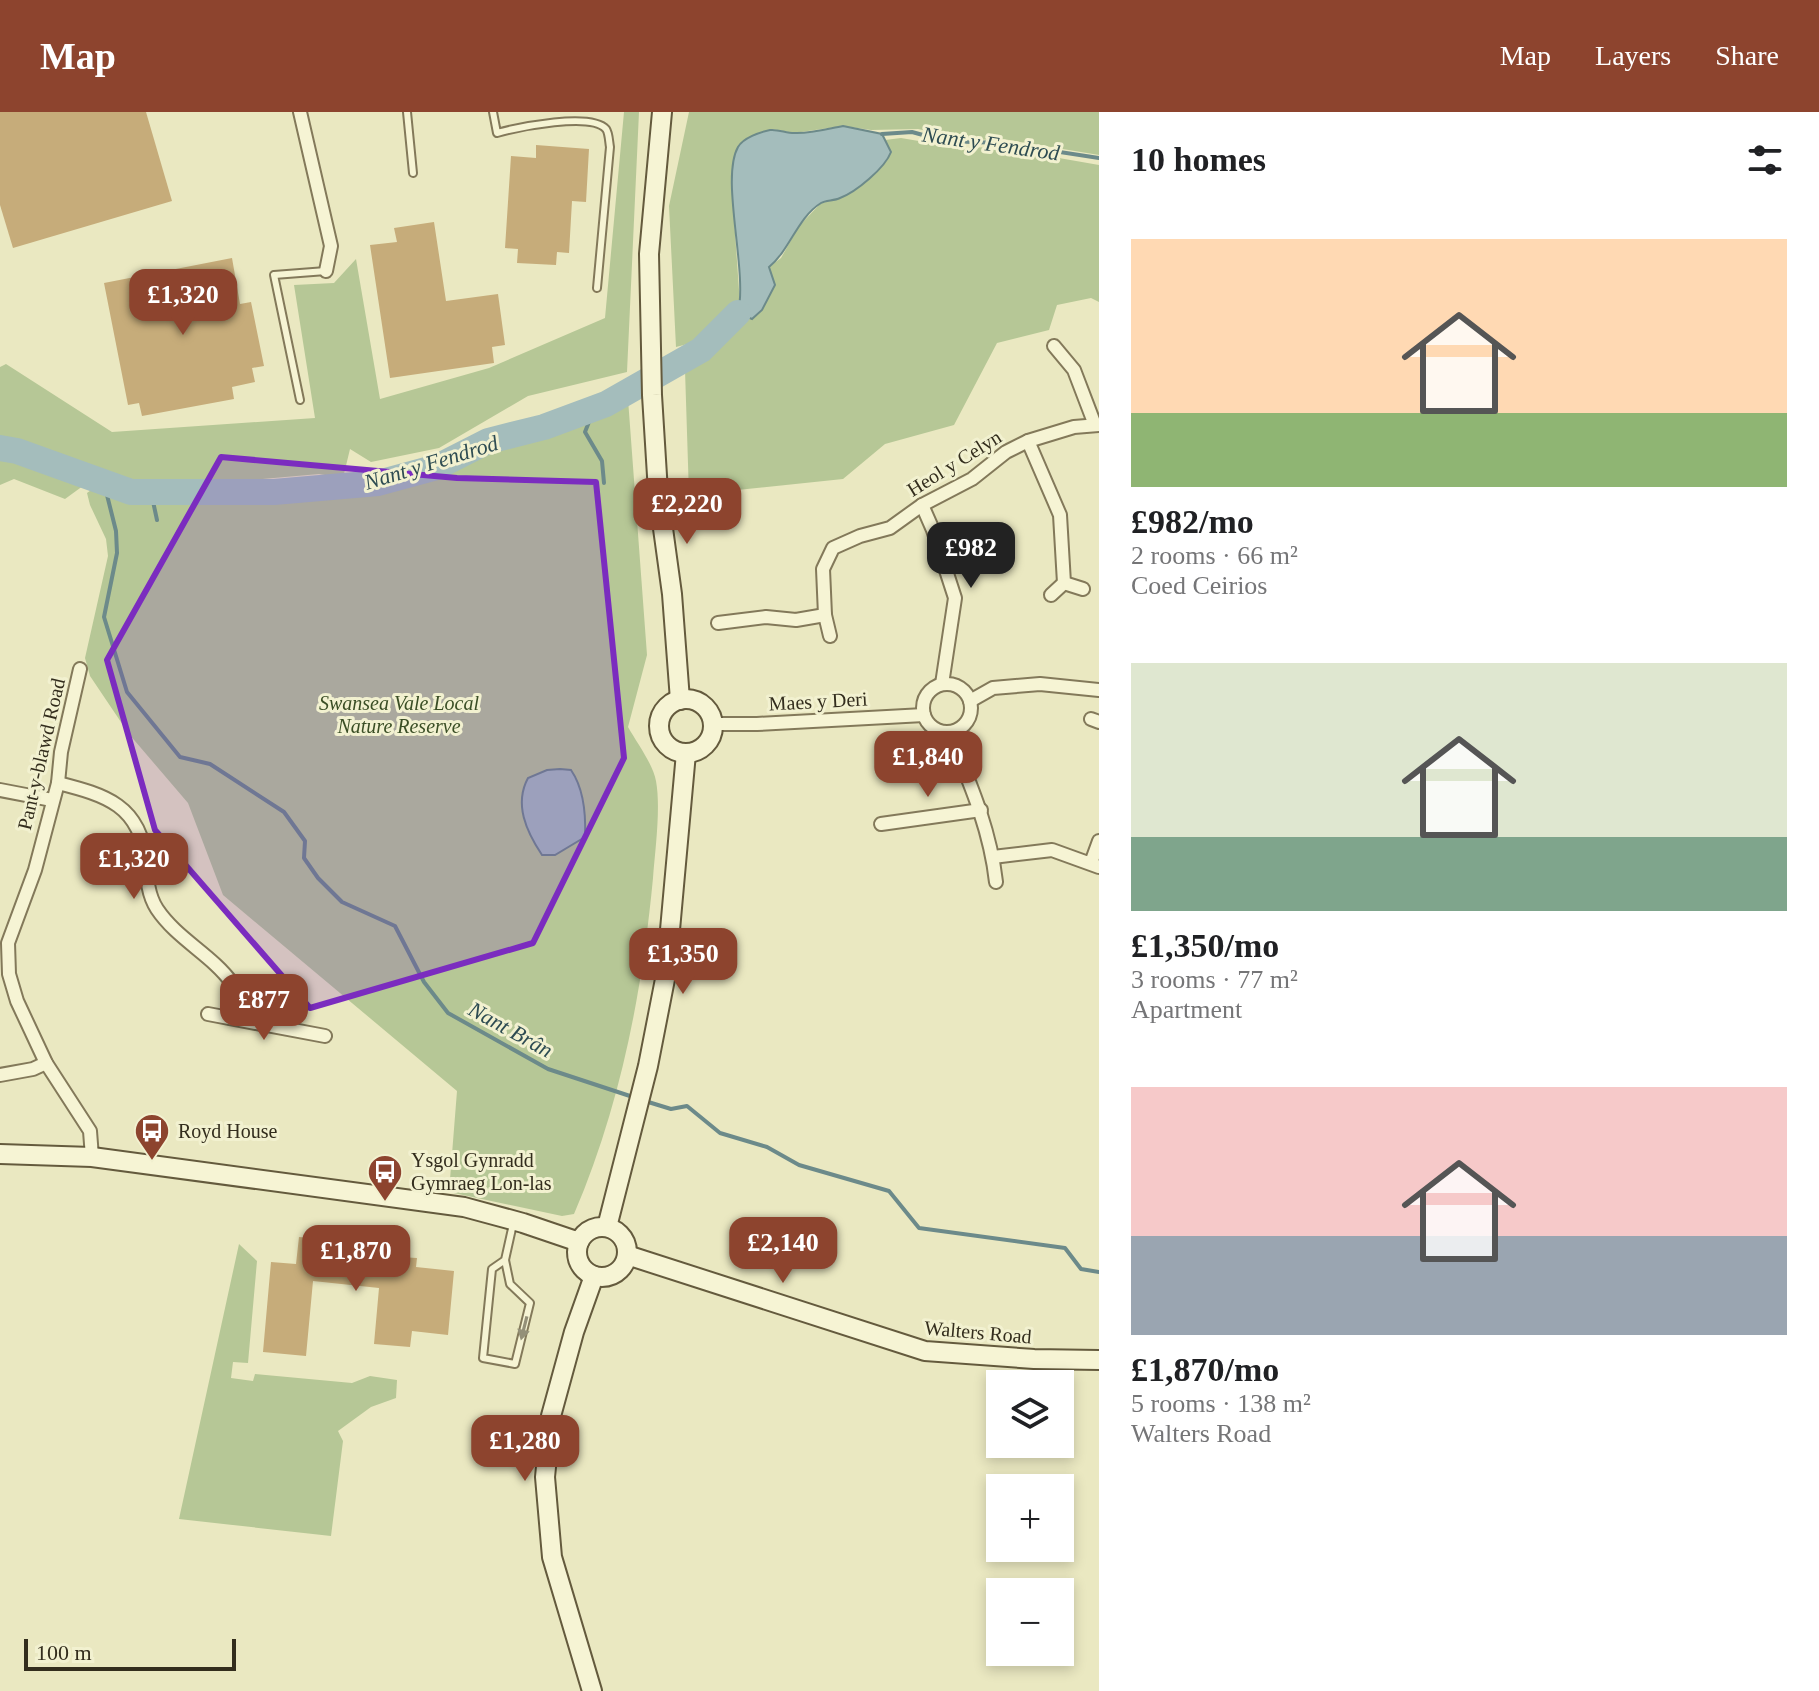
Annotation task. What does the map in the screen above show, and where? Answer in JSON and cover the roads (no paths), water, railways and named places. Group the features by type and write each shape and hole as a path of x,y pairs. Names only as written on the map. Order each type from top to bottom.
{"main road":[{"path":"662,112 649,254 652,395 658,492 672,594 680,700"},
{"path":"680,700 702,704 713,724 706,744 694,752 686,753 668,746 660,729 664,710 680,700"},
{"path":"607,1227 648,1066 666,974 686,753"},
{"path":"0,1154 92,1157 464,1207 579,1242"},
{"path":"607,1227 622,1237 627,1255 620,1270 603,1277 594,1276 579,1263 579,1242 590,1230 607,1227"},
{"name":"Walters Road","path":"627,1255 925,1351 1099,1360"},
{"path":"592,1691 552,1557 545,1477 551,1416 574,1332 594,1276"}],"street":[{"path":"300,112 331,246 326,271"},
{"name":"Heol y Celyn","path":"830,636 825,615 823,569 833,548 890,528 922,505 972,479 1006,452 1028,441 1074,427 1097,425 1074,370 1054,346"},
{"path":"1028,441 1060,515 1064,583"},
{"path":"922,505 955,598 942,684"},
{"path":"1064,583 1083,589"},
{"path":"1051,595 1064,583"},
{"path":"718,623 766,617 796,620 825,615"},
{"name":"Pant-y-blawd Road","path":"80,669 61,752 58,783 35,870 8,943 9,974 17,1001 46,1063 90,1131 92,1157"},
{"path":"942,684 953,684 963,690 970,701 971,712 967,720 960,728 949,732 935,729 922,707 932,688 942,684"},
{"path":"970,701 993,688 1040,684 1099,690"},
{"name":"Maes y Deri","path":"713,724 924,715"},
{"path":"949,732 981,810 996,882"},
{"path":"58,783 103,795 124,810 139,832 146,860 146,883 157,909 232,983 235,994 231,1018"},
{"path":"0,790 52,800"},
{"path":"881,824 981,810"},
{"path":"993,857 1052,850 1095,865 1099,841"},
{"path":"208,1014 325,1036"},
{"path":"0,1075 33,1069 46,1063"}],"lane":[{"path":"407,112 413,173"},
{"path":"493,112 497,133 568,117 599,122 607,130 610,147 597,288"},
{"path":"300,400 274,275 326,271"},
{"path":"505,1260 492,1269 483,1358 515,1364 530,1303 510,1284 505,1260 514,1221"}],"water":[{"path":"843,126 882,134 891,152 888,158 854,191 813,209 769,267 775,285 762,310 752,319 738,313 740,274 732,181 738,147 748,138 770,130 800,133"},
{"path":"547,770 571,770 579,785 585,837 555,855 542,855 524,817 524,788 528,778"}],"waterway":[{"name":"Nant y Fendrod","path":"882,134 912,132 945,141 1001,143 1099,158"},
{"name":"Nant y Fendrod","path":"0,448 17,451 131,492 274,492 378,483 437,467 488,441 544,427 606,404 701,350 738,313"},
{"path":"594,409 585,432 602,461 604,483"},
{"path":"523,422 523,431"},
{"name":"Nant Brân","path":"98,481 106,491 116,531 117,553 104,617 127,692 180,757 210,764 284,812 305,841 304,858 318,878 342,902 395,926 424,982 448,1013 548,1069 636,1098"},
{"path":"151,492 157,520"},
{"name":"Nant Brân","path":"645,1101 671,1109 687,1106 720,1133 767,1147 799,1165 889,1191 919,1228 1065,1248 1081,1269 1099,1272"}],"place":[{"name":"Royd House","path":"152,1162"},
{"name":"Ysgol Gynradd Gymraeg Lon-las","path":"385,1203"}],"park label":[{"name":"Swansea Vale Local Nature Reserve","path":"399,714"}]}
